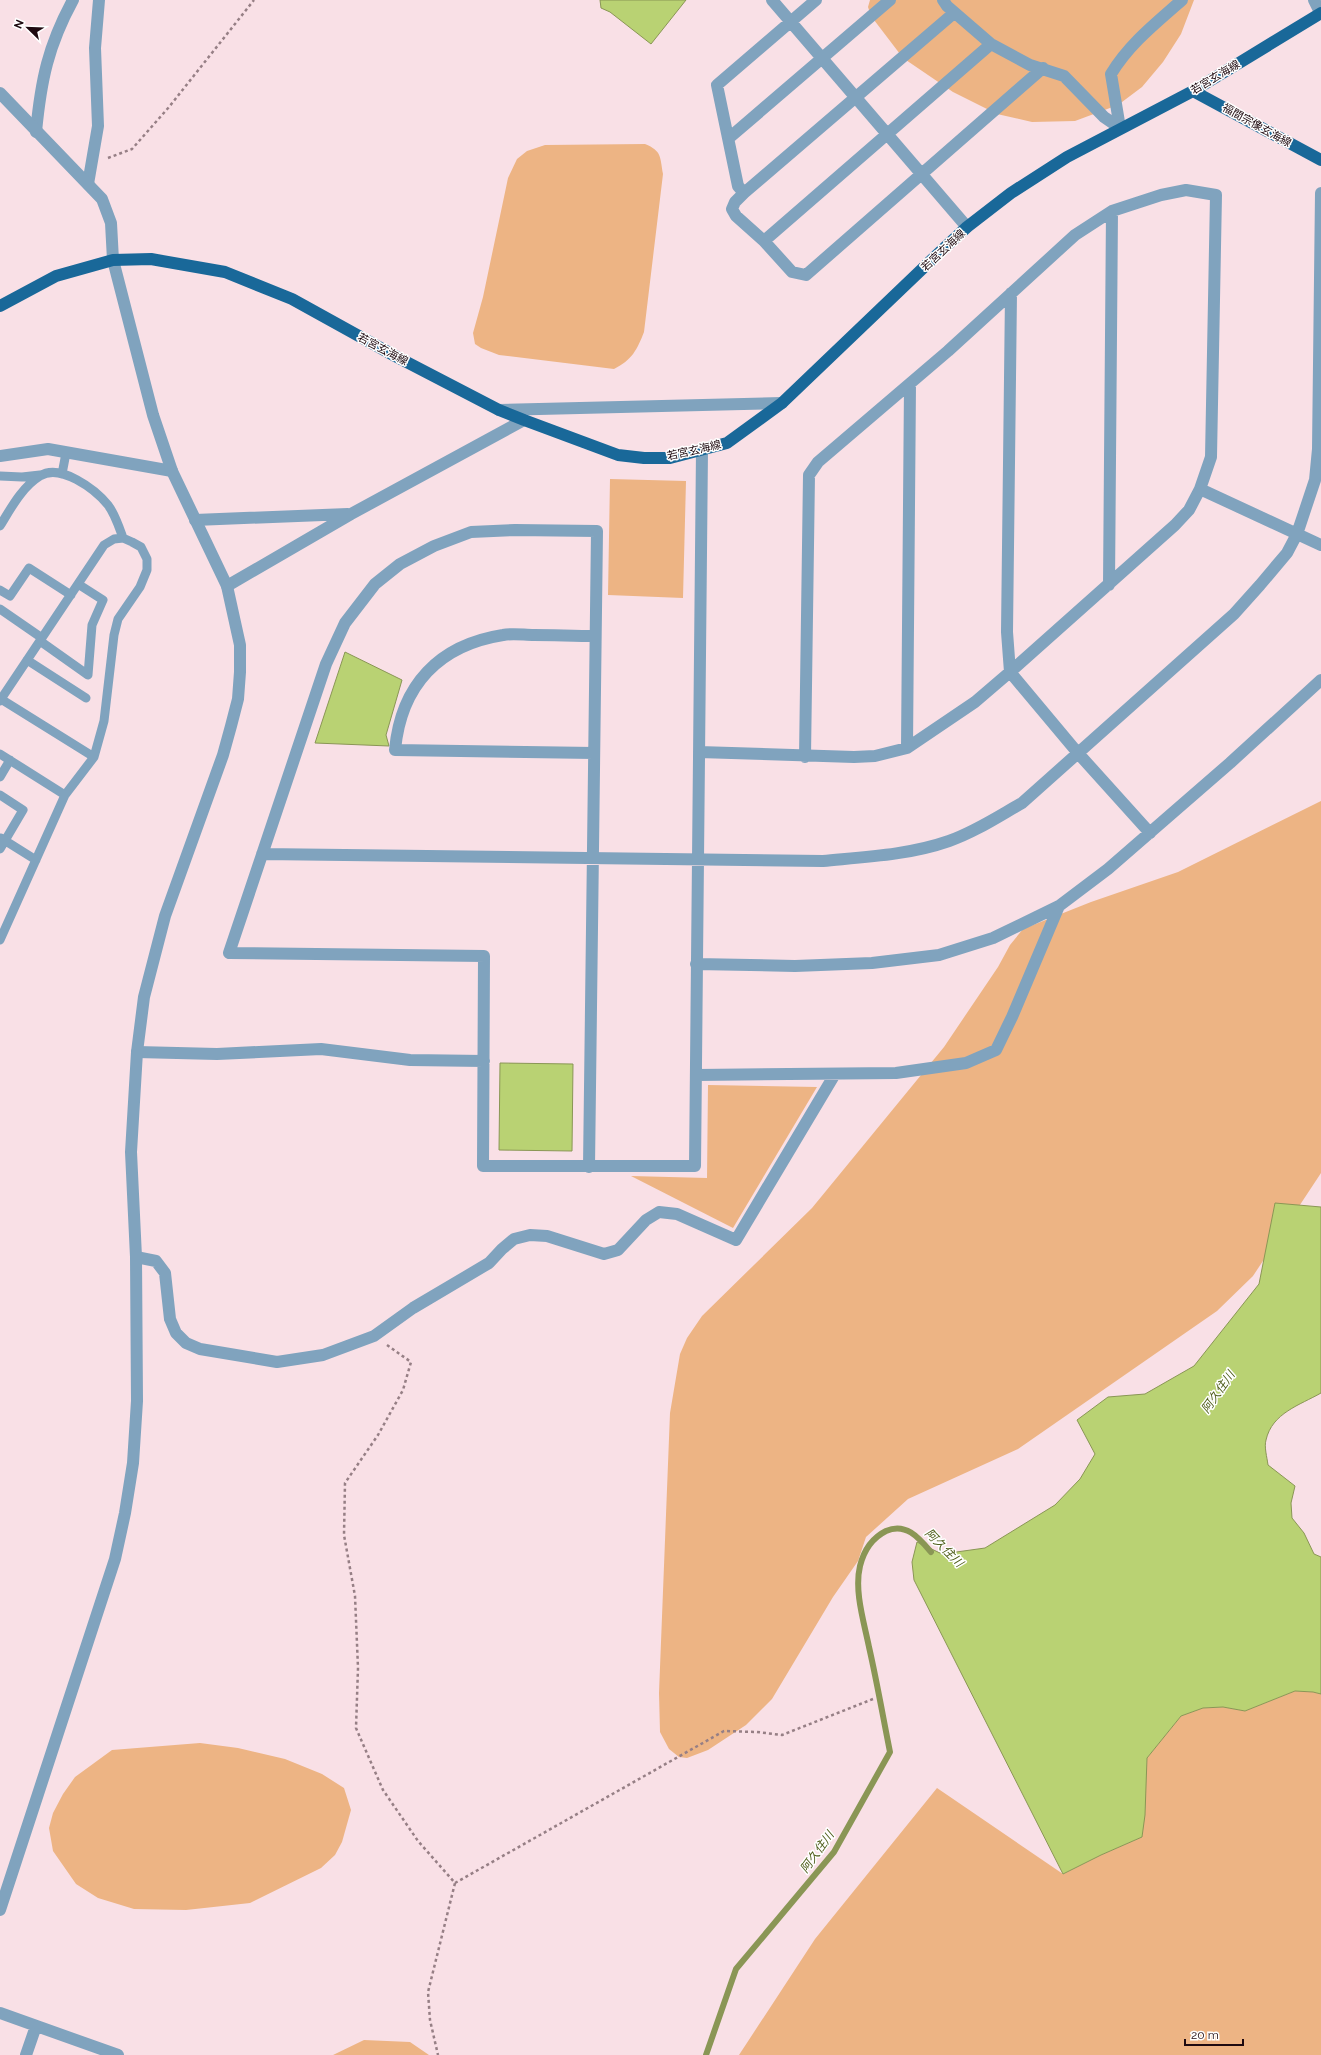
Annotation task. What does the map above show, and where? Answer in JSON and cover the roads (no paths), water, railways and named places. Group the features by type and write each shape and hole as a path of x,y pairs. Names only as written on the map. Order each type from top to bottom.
{"main road":[{"name":"若宮玄海線","path":"0,306 56,276 113,260 151,259 225,272 259,284 292,299 395,356 499,410 618,455 644,458 670,458 726,443 782,403 967,227 1024,185 1067,157 1193,91 1321,13"},
{"name":"福間宗像玄海線","path":"1193,91 1321,160"}],"street":[{"path":"36,132 40,90 47,57 74,0"},
{"path":"88,184 98,126 95,48 99,0"},
{"path":"772,0 967,227"},
{"path":"744,193 738,186 717,86 816,0"},
{"path":"729,138 890,0"},
{"path":"943,0 954,13 991,44 1030,65 1064,76 1104,117 1120,128"},
{"path":"1120,128 1111,74 1122,55 1149,28 1182,0"},
{"path":"1314,0 1321,13"},
{"path":"954,13 735,202 733,212 736,216 764,241 792,272 806,276 1043,68"},
{"path":"764,241 991,44"},
{"path":"0,93 102,200 111,223 113,260 153,415 172,471 227,586 240,645 238,699 222,755 165,916 144,997 137,1052 131,1152 136,1257 137,1401 134,1463 126,1513 115,1559 0,1910"},
{"path":"699,752 805,757 875,756 906,748 975,702 1109,585 1189,510 1200,489 1211,457 1216,195 1186,190 1161,195 1112,211 1075,235 910,384 818,462 809,475 805,757"},
{"path":"262,854 823,861 890,855 949,841 989,822 1022,803 1077,752 1234,614 1286,553 1297,534 1315,480 1318,449 1321,193"},
{"path":"1109,585 1112,211"},
{"path":"1012,293 1006,632 1010,672 1077,752 1150,833"},
{"path":"906,748 910,384"},
{"path":"499,410 782,403"},
{"path":"227,586 351,514 524,420"},
{"path":"0,456 48,450 172,471"},
{"path":"589,1167 597,531 515,530 471,532 434,546 400,564 375,584 357,605 343,628 326,664 229,953 484,956 482,1166 589,1167 695,1166 702,450"},
{"path":"1200,489 1321,545"},
{"path":"195,520 351,514"},
{"path":"594,753 394,750 397,727 409,695 423,674 458,648 505,634 595,636"},
{"path":"696,964 795,966 872,964 939,955 993,938 1059,906 1108,869 1320,683"},
{"path":"697,1075 896,1073 966,1063 996,1050 1059,906"},
{"path":"137,1052 217,1054 321,1049 410,1060 484,1061"},
{"path":"136,1257 156,1261 165,1273 170,1319 176,1333 186,1343 200,1349 277,1362 323,1355 374,1336 413,1308 489,1263 514,1239 530,1235 547,1236 604,1254 618,1250 646,1220 659,1212 677,1214 736,1240 836,1074"},
{"path":"0,2013 118,2055"},
{"path":"26,2055 36,2026"}],"lane":[{"path":"62,474 66,453"},
{"path":"0,476 22,477 54,473 62,474 81,481 108,506 123,538"},
{"path":"0,526 20,495 41,475"},
{"path":"0,940 65,795 94,757 104,721 114,635 118,620 140,587 147,570 147,559 141,547 123,538 114,539 104,545 0,700 94,757"},
{"path":"0,590 10,596 29,568 71,595"},
{"path":"0,609 88,675 92,625 103,600 78,584"},
{"path":"27,660 86,698"},
{"path":"0,754 65,795"},
{"path":"0,777 10,760"},
{"path":"0,795 23,810 2,838 0,849"},
{"path":"2,838 36,860"}],"water":[{"path":"600,0 686,0 651,44 610,12 601,8"},
{"path":"345,652 402,680 386,735 389,746 315,743"},
{"path":"500,1063 573,1064 572,1151 499,1150"},
{"path":"1275,1203 1321,1207 1321,1393 1281,1416 1269,1431 1265,1446 1268,1465 1295,1486 1291,1503 1292,1518 1304,1533 1314,1554 1321,1557 1321,1694 1295,1691 1245,1711 1223,1707 1203,1708 1181,1716 1147,1758 1145,1815 1142,1837 1063,1874 914,1580 912,1562 917,1542 942,1554 985,1548 1055,1505 1080,1479 1095,1454 1077,1420 1108,1397 1145,1394 1194,1366 1259,1284"}],"waterway":[{"name":"阿久住川","path":"706,2055 736,1969 834,1852 890,1752 859,1596 858,1576 864,1555 869,1545 877,1537 886,1531 893,1529 906,1530 912,1533 931,1552"}]}
